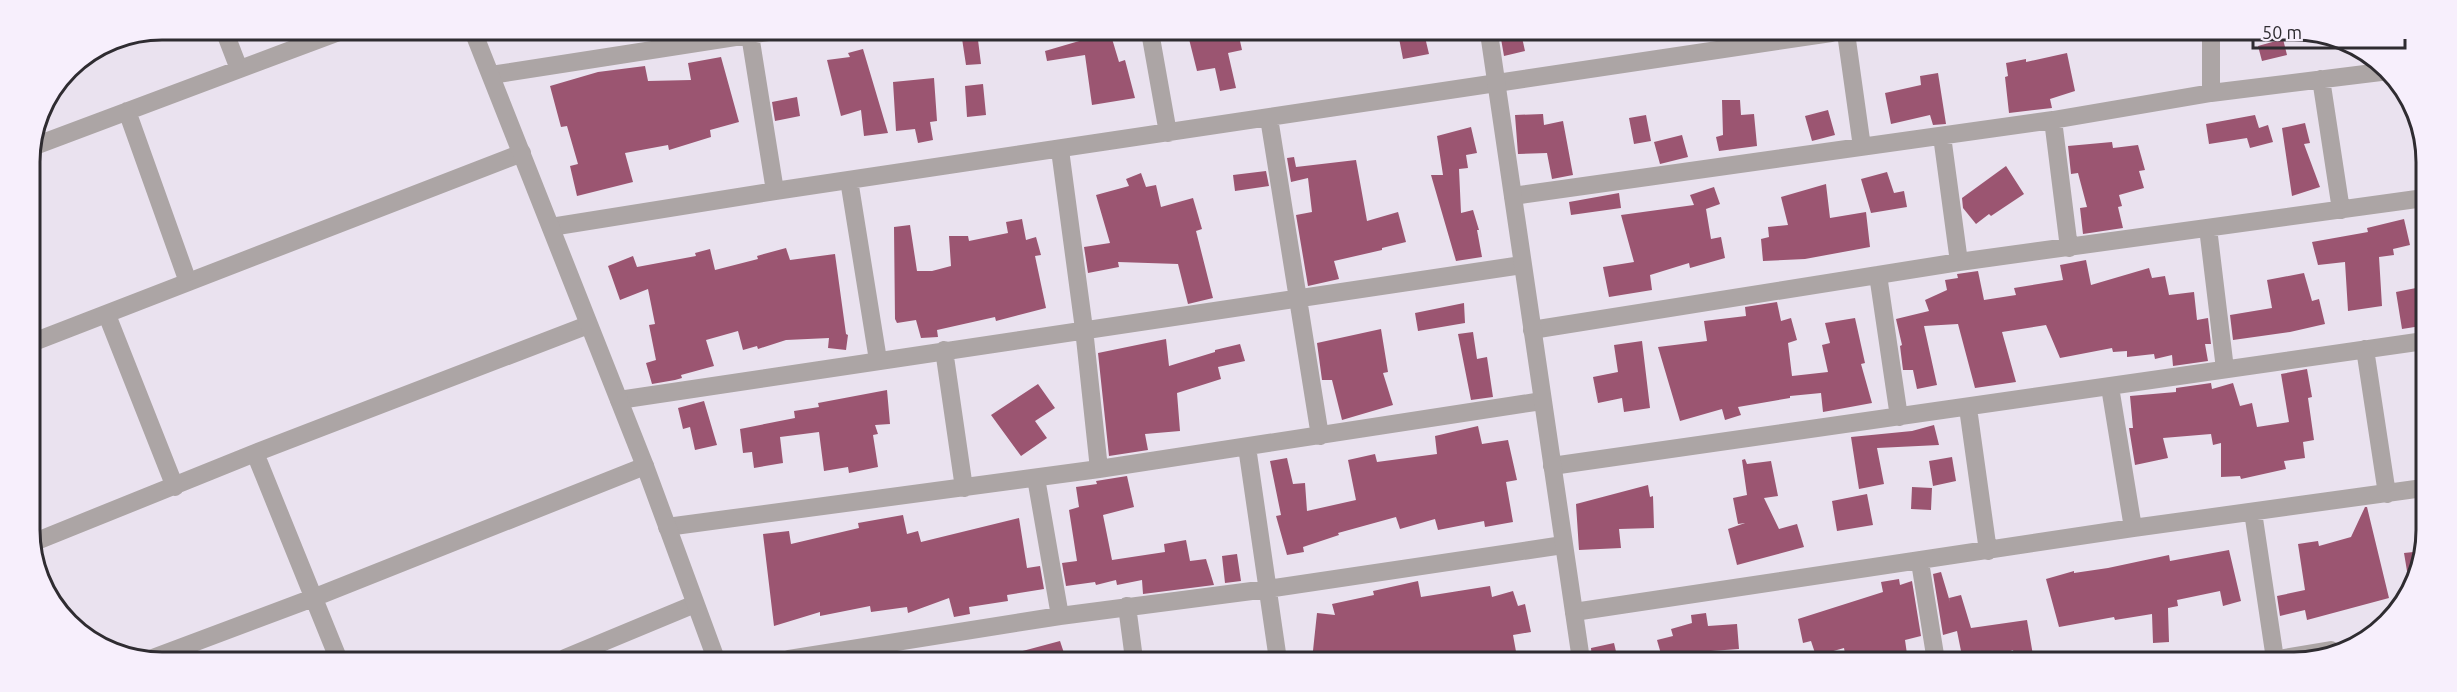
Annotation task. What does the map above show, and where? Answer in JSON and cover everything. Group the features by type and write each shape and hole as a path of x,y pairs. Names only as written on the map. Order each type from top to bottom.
{"street":[{"path":"228,40 239,69"},
{"path":"43,143 317,40"},
{"path":"477,40 645,466 713,652"},
{"path":"491,75 718,40"},
{"path":"751,40 775,191"},
{"path":"1151,40 1168,133"},
{"path":"1490,40 1580,651"},
{"path":"1847,40 1862,147"},
{"path":"2211,40 2211,93"},
{"path":"551,227 775,191 1495,84 1720,41"},
{"path":"1513,196 2053,120 2211,93 2377,72"},
{"path":"2321,79 2341,210"},
{"path":"127,111 188,282"},
{"path":"1269,118 1300,299 1320,436"},
{"path":"2053,120 2069,248"},
{"path":"1942,136 1959,262"},
{"path":"1060,150 1084,329 1099,469"},
{"path":"41,340 522,153"},
{"path":"849,180 878,360"},
{"path":"1532,330 1959,262 2416,199"},
{"path":"2208,228 2225,369"},
{"path":"619,400 1522,265"},
{"path":"1878,275 1899,417"},
{"path":"107,315 175,487"},
{"path":"41,539 255,453 588,325"},
{"path":"1552,466 2416,342"},
{"path":"2365,349 2387,494"},
{"path":"944,350 964,488"},
{"path":"2110,387 2133,528"},
{"path":"667,527 1099,469 1542,401"},
{"path":"1968,408 1988,551"},
{"path":"1247,447 1277,651"},
{"path":"255,453 335,652"},
{"path":"169,652 313,598 645,466"},
{"path":"1036,478 1060,616"},
{"path":"1574,612 2133,528 2416,489"},
{"path":"2253,512 2267,651"},
{"path":"835,652 1126,606 1267,589 1563,545"},
{"path":"1920,561 1934,651"},
{"path":"580,652 695,604"},
{"path":"1126,606 1133,652"}],"building":[{"path":"962,40 978,40 981,64 966,65"},
{"path":"1083,40 1112,40 1119,62 1125,60 1135,98 1092,105 1085,55 1047,61 1045,51"},
{"path":"1189,40 1240,40 1242,50 1228,53 1236,88 1220,91 1215,68 1197,71"},
{"path":"1399,40 1426,40 1429,54 1403,59"},
{"path":"1501,40 1523,40 1525,51 1504,56"},
{"path":"2283,40 2287,55 2262,61 2258,46"},
{"path":"863,49 888,133 864,136 861,110 841,116 827,60 850,57 848,53"},
{"path":"2067,53 2075,91 2050,99 2052,108 2009,113 2005,77 2008,76 2006,63 2026,59 2026,62"},
{"path":"721,57 739,122 710,130 711,137 669,150 668,145 625,153 633,182 577,196 570,166 578,164 567,126 561,127 550,86 598,72 645,66 648,81 691,80 688,63"},
{"path":"1938,73 1946,124 1933,125 1930,115 1891,124 1885,93 1921,85 1920,76"},
{"path":"934,78 937,121 930,122 933,140 918,143 915,129 896,131 893,82"},
{"path":"983,84 986,115 967,117 965,86"},
{"path":"797,97 800,116 775,121 772,102"},
{"path":"1722,100 1740,100 1741,115 1754,114 1757,146 1719,151 1716,137 1723,135"},
{"path":"1828,110 1835,135 1812,141 1805,116"},
{"path":"1543,114 1544,125 1563,121 1573,175 1552,179 1547,153 1518,154 1515,115"},
{"path":"1646,115 1651,141 1634,144 1629,118"},
{"path":"2255,115 2259,128 2268,125 2273,142 2250,148 2247,138 2209,144 2206,124"},
{"path":"2305,123 2310,143 2304,144 2320,187 2292,196 2282,128"},
{"path":"1471,127 1477,153 1466,155 1468,168 1459,169 1461,213 1473,210 1479,230 1477,230 1482,257 1456,261 1431,175 1443,175 1437,136"},
{"path":"1682,135 1688,157 1660,164 1654,142"},
{"path":"2112,142 2113,148 2138,145 2145,170 2139,171 2144,188 2119,195 2122,206 2118,207 2123,228 2083,234 2080,208 2087,207 2078,173 2071,174 2068,146"},
{"path":"1294,157 1296,167 1356,160 1367,221 1398,212 1406,242 1334,261 1339,279 1308,286 1296,215 1312,212 1308,178 1291,182 1287,158"},
{"path":"2006,166 2024,194 1976,224 1963,208 1962,198"},
{"path":"1266,171 1269,186 1235,191 1233,175"},
{"path":"1887,172 1894,193 1904,191 1907,207 1871,213 1861,179"},
{"path":"1141,173 1146,187 1156,185 1161,207 1193,198 1202,229 1196,231 1213,298 1188,304 1178,264 1118,262 1119,267 1088,273 1084,247 1110,243 1096,195 1129,186 1126,179"},
{"path":"1826,184 1830,218 1866,212 1870,247 1805,259 1763,261 1761,239 1769,237 1768,227 1788,225 1781,197"},
{"path":"1714,187 1720,204 1706,209 1711,239 1721,237 1725,258 1690,268 1689,263 1650,275 1652,290 1609,297 1603,267 1634,262 1621,215 1694,205 1690,195"},
{"path":"1619,193 1621,208 1571,215 1569,202"},
{"path":"1022,219 1026,240 1036,237 1041,255 1035,256 1046,308 996,321 995,317 937,330 938,337 921,338 916,320 897,323 895,319 894,227 910,225 917,271 932,271 951,266 949,236 968,236 969,241 1008,233 1006,222"},
{"path":"2404,219 2410,245 2393,249 2394,255 2379,257 2382,306 2348,311 2345,262 2318,265 2312,242 2368,232 2367,228"},
{"path":"786,248 790,260 835,254 846,334 848,335 846,350 828,348 829,338 786,340 758,349 757,346 743,350 738,331 706,340 714,366 681,375 682,378 652,384 646,363 656,360 649,325 655,324 648,289 620,300 608,266 633,256 637,267 696,256 695,253 710,249 715,270 758,259 757,256"},
{"path":"2086,260 2091,285 2149,268 2152,278 2165,276 2169,295 2194,292 2197,320 2208,318 2211,344 2205,344 2208,361 2173,366 2172,355 2155,359 2154,354 2127,357 2127,351 2113,352 2112,348 2060,358 2046,325 2002,332 2016,382 1975,388 1958,324 1924,326 1937,385 1917,389 1913,370 1903,370 1900,346 1902,345 1896,319 1929,311 1925,300 1947,290 1945,280 1958,278 1957,274 1978,271 1984,300 2016,295 2014,288 2063,280 2060,265"},
{"path":"2304,273 2312,301 2319,299 2325,324 2290,332 2233,340 2230,315 2272,308 2267,280"},
{"path":"2416,288 2416,327 2402,329 2396,292"},
{"path":"1777,302 1781,321 1791,318 1797,340 1788,343 1792,376 1828,372 1822,345 1830,343 1825,323 1855,318 1865,363 1861,364 1872,403 1823,412 1821,393 1790,396 1790,398 1738,407 1741,415 1725,420 1722,409 1680,421 1658,347 1707,341 1704,321 1746,316 1745,307"},
{"path":"1464,303 1465,323 1418,331 1415,313"},
{"path":"1381,329 1388,372 1383,373 1393,405 1342,420 1332,380 1322,380 1317,343"},
{"path":"1473,332 1477,359 1487,357 1493,397 1471,400 1458,334"},
{"path":"1166,339 1169,366 1240,344 1245,361 1218,367 1221,379 1177,393 1180,431 1145,434 1148,450 1109,456 1098,353"},
{"path":"1642,341 1650,408 1624,412 1622,398 1598,403 1593,377 1618,372 1614,345"},
{"path":"2307,369 2312,397 2308,398 2314,440 2303,442 2305,458 2284,461 2286,469 2241,479 2240,476 2221,477 2221,443 2213,445 2211,434 2163,438 2168,458 2135,465 2129,428 2133,428 2130,396 2176,392 2176,388 2211,383 2212,389 2233,383 2240,406 2252,403 2257,427 2289,422 2281,374"},
{"path":"1038,384 1055,408 1035,421 1047,438 1021,456 991,415"},
{"path":"887,390 890,424 875,425 878,434 873,435 878,467 849,473 848,467 824,471 819,432 780,437 783,463 754,468 752,452 743,453 740,429 795,418 794,411 819,407 818,403"},
{"path":"704,401 717,445 695,450 690,427 683,429 678,408"},
{"path":"1934,425 1939,445 1877,448 1884,484 1859,489 1851,437 1912,431"},
{"path":"1478,426 1482,444 1508,440 1517,480 1506,482 1513,522 1485,527 1484,521 1438,530 1435,519 1400,529 1396,517 1338,533 1339,535 1303,547 1304,552 1287,555 1276,516 1281,515 1270,461 1287,458 1293,484 1305,483 1307,511 1356,500 1348,460 1375,454 1377,462 1437,454 1435,436"},
{"path":"1952,457 1956,481 1933,486 1929,461"},
{"path":"1745,459 1747,464 1771,461 1778,496 1764,498 1779,529 1797,524 1804,547 1737,565 1728,529 1745,523 1738,524 1733,498 1747,495 1742,460"},
{"path":"1127,476 1134,507 1103,515 1112,560 1165,552 1164,544 1186,540 1190,561 1206,559 1214,585 1143,594 1142,580 1117,585 1116,580 1096,585 1095,582 1066,586 1062,563 1077,561 1069,510 1079,507 1076,487"},
{"path":"1648,485 1650,497 1653,496 1654,528 1619,529 1621,548 1579,550 1576,504"},
{"path":"1912,487 1932,488 1931,510 1911,509"},
{"path":"1867,494 1873,525 1837,531 1832,501"},
{"path":"2367,507 2389,598 2307,620 2305,610 2280,616 2277,596 2305,590 2298,544 2318,541 2319,546 2351,537"},
{"path":"903,515 907,534 918,531 921,542 1019,518 1027,568 1040,566 1044,589 1007,595 1008,601 969,607 970,614 954,617 949,598 908,613 907,607 871,612 870,606 820,616 820,612 774,626 763,534 789,531 791,544 859,528 858,523"},
{"path":"2229,550 2241,601 2223,606 2220,591 2177,600 2178,606 2168,608 2169,642 2153,643 2152,614 2115,620 2114,617 2059,627 2046,579 2074,571 2074,573 2108,568 2169,555 2170,561"},
{"path":"2414,552 2409,571 2407,571 2404,553"},
{"path":"1237,554 1241,581 1225,583 1222,556"},
{"path":"1941,572 1950,602 1949,598 1961,595 1971,628 2027,620 2032,651 1961,651 1957,631 1943,635 1933,574"},
{"path":"1899,579 1900,585 1912,581 1921,636 1905,640 1907,651 1845,651 1844,648 1833,651 1814,651 1811,641 1803,643 1798,619 1883,592 1881,582"},
{"path":"1418,581 1421,597 1490,586 1492,597 1513,591 1518,606 1525,604 1531,632 1513,635 1516,651 1313,651 1317,613 1335,615 1332,604 1374,595 1373,591"},
{"path":"1706,613 1708,626 1737,624 1739,649 1660,651 1657,640 1673,636 1671,629 1692,623 1691,615"},
{"path":"1060,641 1064,652 1020,652"},
{"path":"1614,643 1616,651 1591,651 1591,648"}]}
